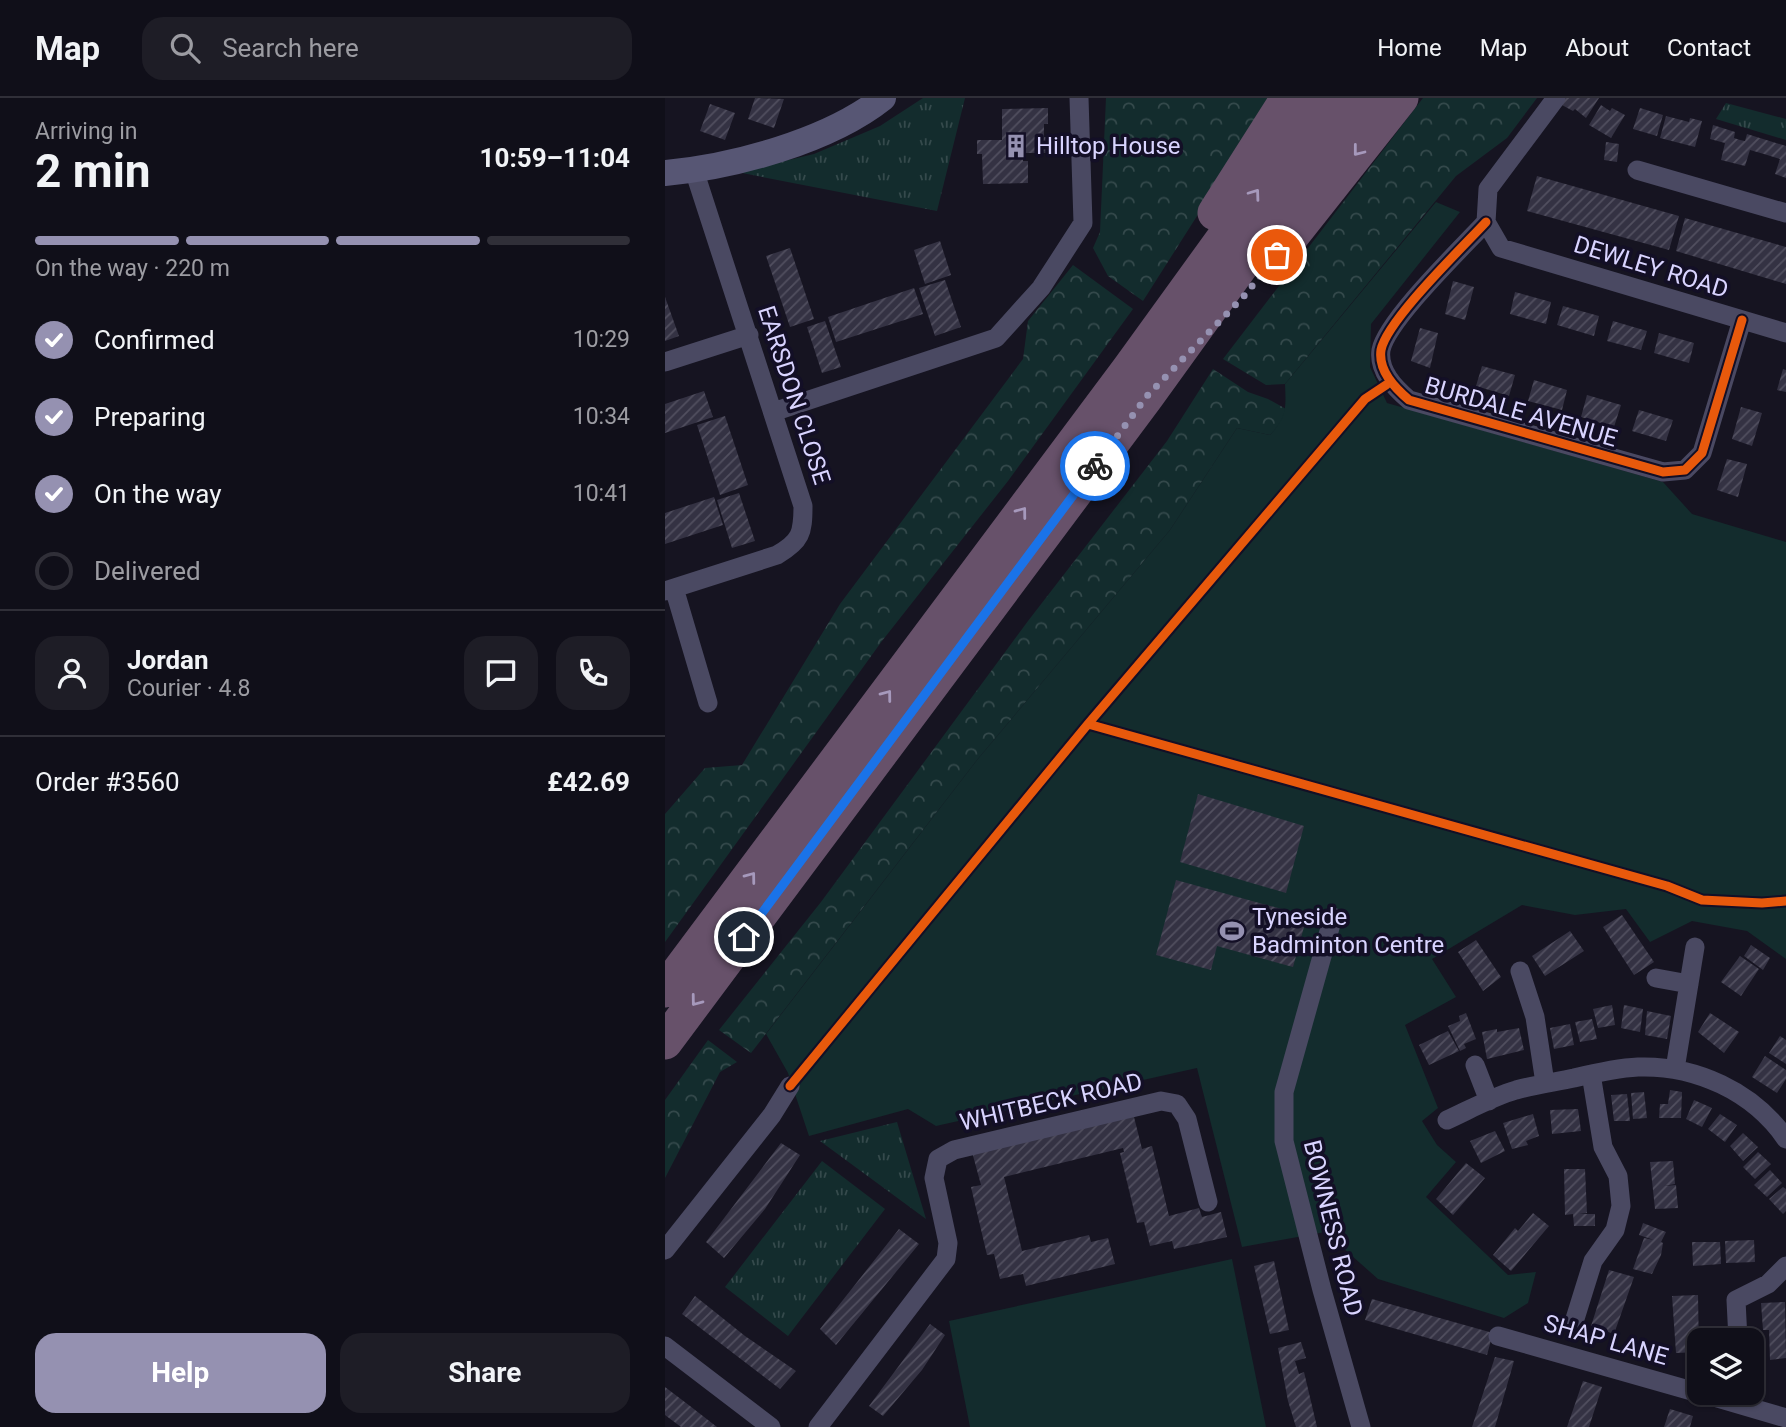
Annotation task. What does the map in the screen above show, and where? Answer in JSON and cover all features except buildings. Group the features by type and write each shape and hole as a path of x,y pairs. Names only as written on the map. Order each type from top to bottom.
{"highway":[{"path":"1138,382 1189,252 1288,98"},
{"path":"665,1042 1138,382 1325,98"},
{"path":"665,990 1362,98"},
{"path":"1138,382 1244,296 1401,98"}],"street":[{"path":"665,173 694,170 793,146 870,109 883,98"},
{"path":"773,412 996,338 1041,288 1083,223 1079,98"},
{"path":"1486,222 1488,189 1556,98"},
{"name":"EARSDON CLOSE","path":"669,590 777,555 793,546 803,527 803,506 694,170"},
{"path":"1637,170 1786,213"},
{"name":"DEWLEY ROAD","path":"1486,222 1501,248 1786,333"},
{"name":"BURDALE AVENUE","path":"1486,222 1399,317 1381,350 1384,369 1392,386 1409,400 1663,472 1685,470 1702,453 1742,320"},
{"path":"665,362 749,335"},
{"path":"669,590 708,703"},
{"name":"BOWNESS ROAD","path":"1332,917 1284,1092 1285,1141 1322,1290 1361,1427"},
{"path":"1675,1069 1695,947"},
{"path":"1520,971 1535,1017 1545,1083"},
{"path":"1656,978 1689,984"},
{"path":"1475,1065 1489,1101"},
{"path":"1447,1120 1515,1091 1637,1067 1675,1069 1715,1080 1752,1102 1783,1126"},
{"path":"1574,1322 1593,1261 1615,1230 1621,1206 1618,1176 1603,1147 1591,1074"},
{"path":"665,1250 772,1115 790,1086"},
{"name":"WHITBECK ROAD","path":"818,1427 946,1259 948,1243 934,1178 938,1158 954,1150 1161,1101 1177,1104 1187,1119 1208,1202"},
{"path":"1737,1328 1736,1300 1767,1284 1786,1266"},
{"name":"SHAP LANE","path":"1498,1336 1687,1389"},
{"path":"665,1346 771,1427"},
{"name":"SHAP LANE","path":"1741,1405 1786,1418"}],"green space":[{"path":"923,98 965,98 937,211 737,172 814,154 880,126"},
{"path":"1106,98 1272,98 1143,301 1108,276 1093,248 1100,232"},
{"path":"1423,98 1537,98 1507,138 1456,176 1285,384 1266,385 1223,359"},
{"path":"1726,103 1786,119 1786,140 1716,119"},
{"path":"1436,202 1460,212 1371,324 1370,367 1387,403 1663,482 1692,514 1786,542 1786,959 1747,931 1692,921 1650,942 1626,909 1575,915 1522,905 1432,959 1456,997 1405,1025 1438,1108 1422,1121 1437,1145 1456,1162 1426,1197 1508,1275 1536,1272 1528,1303 1504,1318 1378,1279 1325,1232 1242,1247 1197,1068 936,1126 908,1109 809,1136 788,1073 766,1034 977,760 1170,530 1237,428 1270,435 1276,429 1284,412 1285,384"},
{"path":"1073,265 1133,309 1008,481 882,641 665,942 665,814 705,768 742,765 840,604 1023,359 1028,321"},
{"path":"1213,369 1248,392 1286,409 1281,423 1270,435 1237,428 1170,530 977,760 751,1053 719,1030 821,902 1028,621 1167,441"},
{"path":"708,1040 737,1062 720,1072 665,1178 665,1100"},
{"path":"897,1122 926,1219 820,1141"},
{"path":"822,1161 885,1209 788,1336 725,1287"},
{"path":"1232,1259 1266,1427 970,1427 949,1321"}],"cycle path":[{"path":"1486,222 1411,303 1386,337 1381,350 1382,365 1393,384 1409,400 1663,472 1685,470 1702,453 1742,320"},
{"path":"790,1086 1088,724 1365,399 1386,385"},
{"path":"1088,724 1667,886 1702,900 1762,903 1786,901"}],"way so far":[{"path":"1095,466 1147,396 1244,296 1277,255"}],"place":[{"name":"Hilltop House","path":"1016,146"},
{"name":"Tyneside Badminton Centre","path":"1232,931"}],"route":[{"path":"744,937 1095,466"}]}
